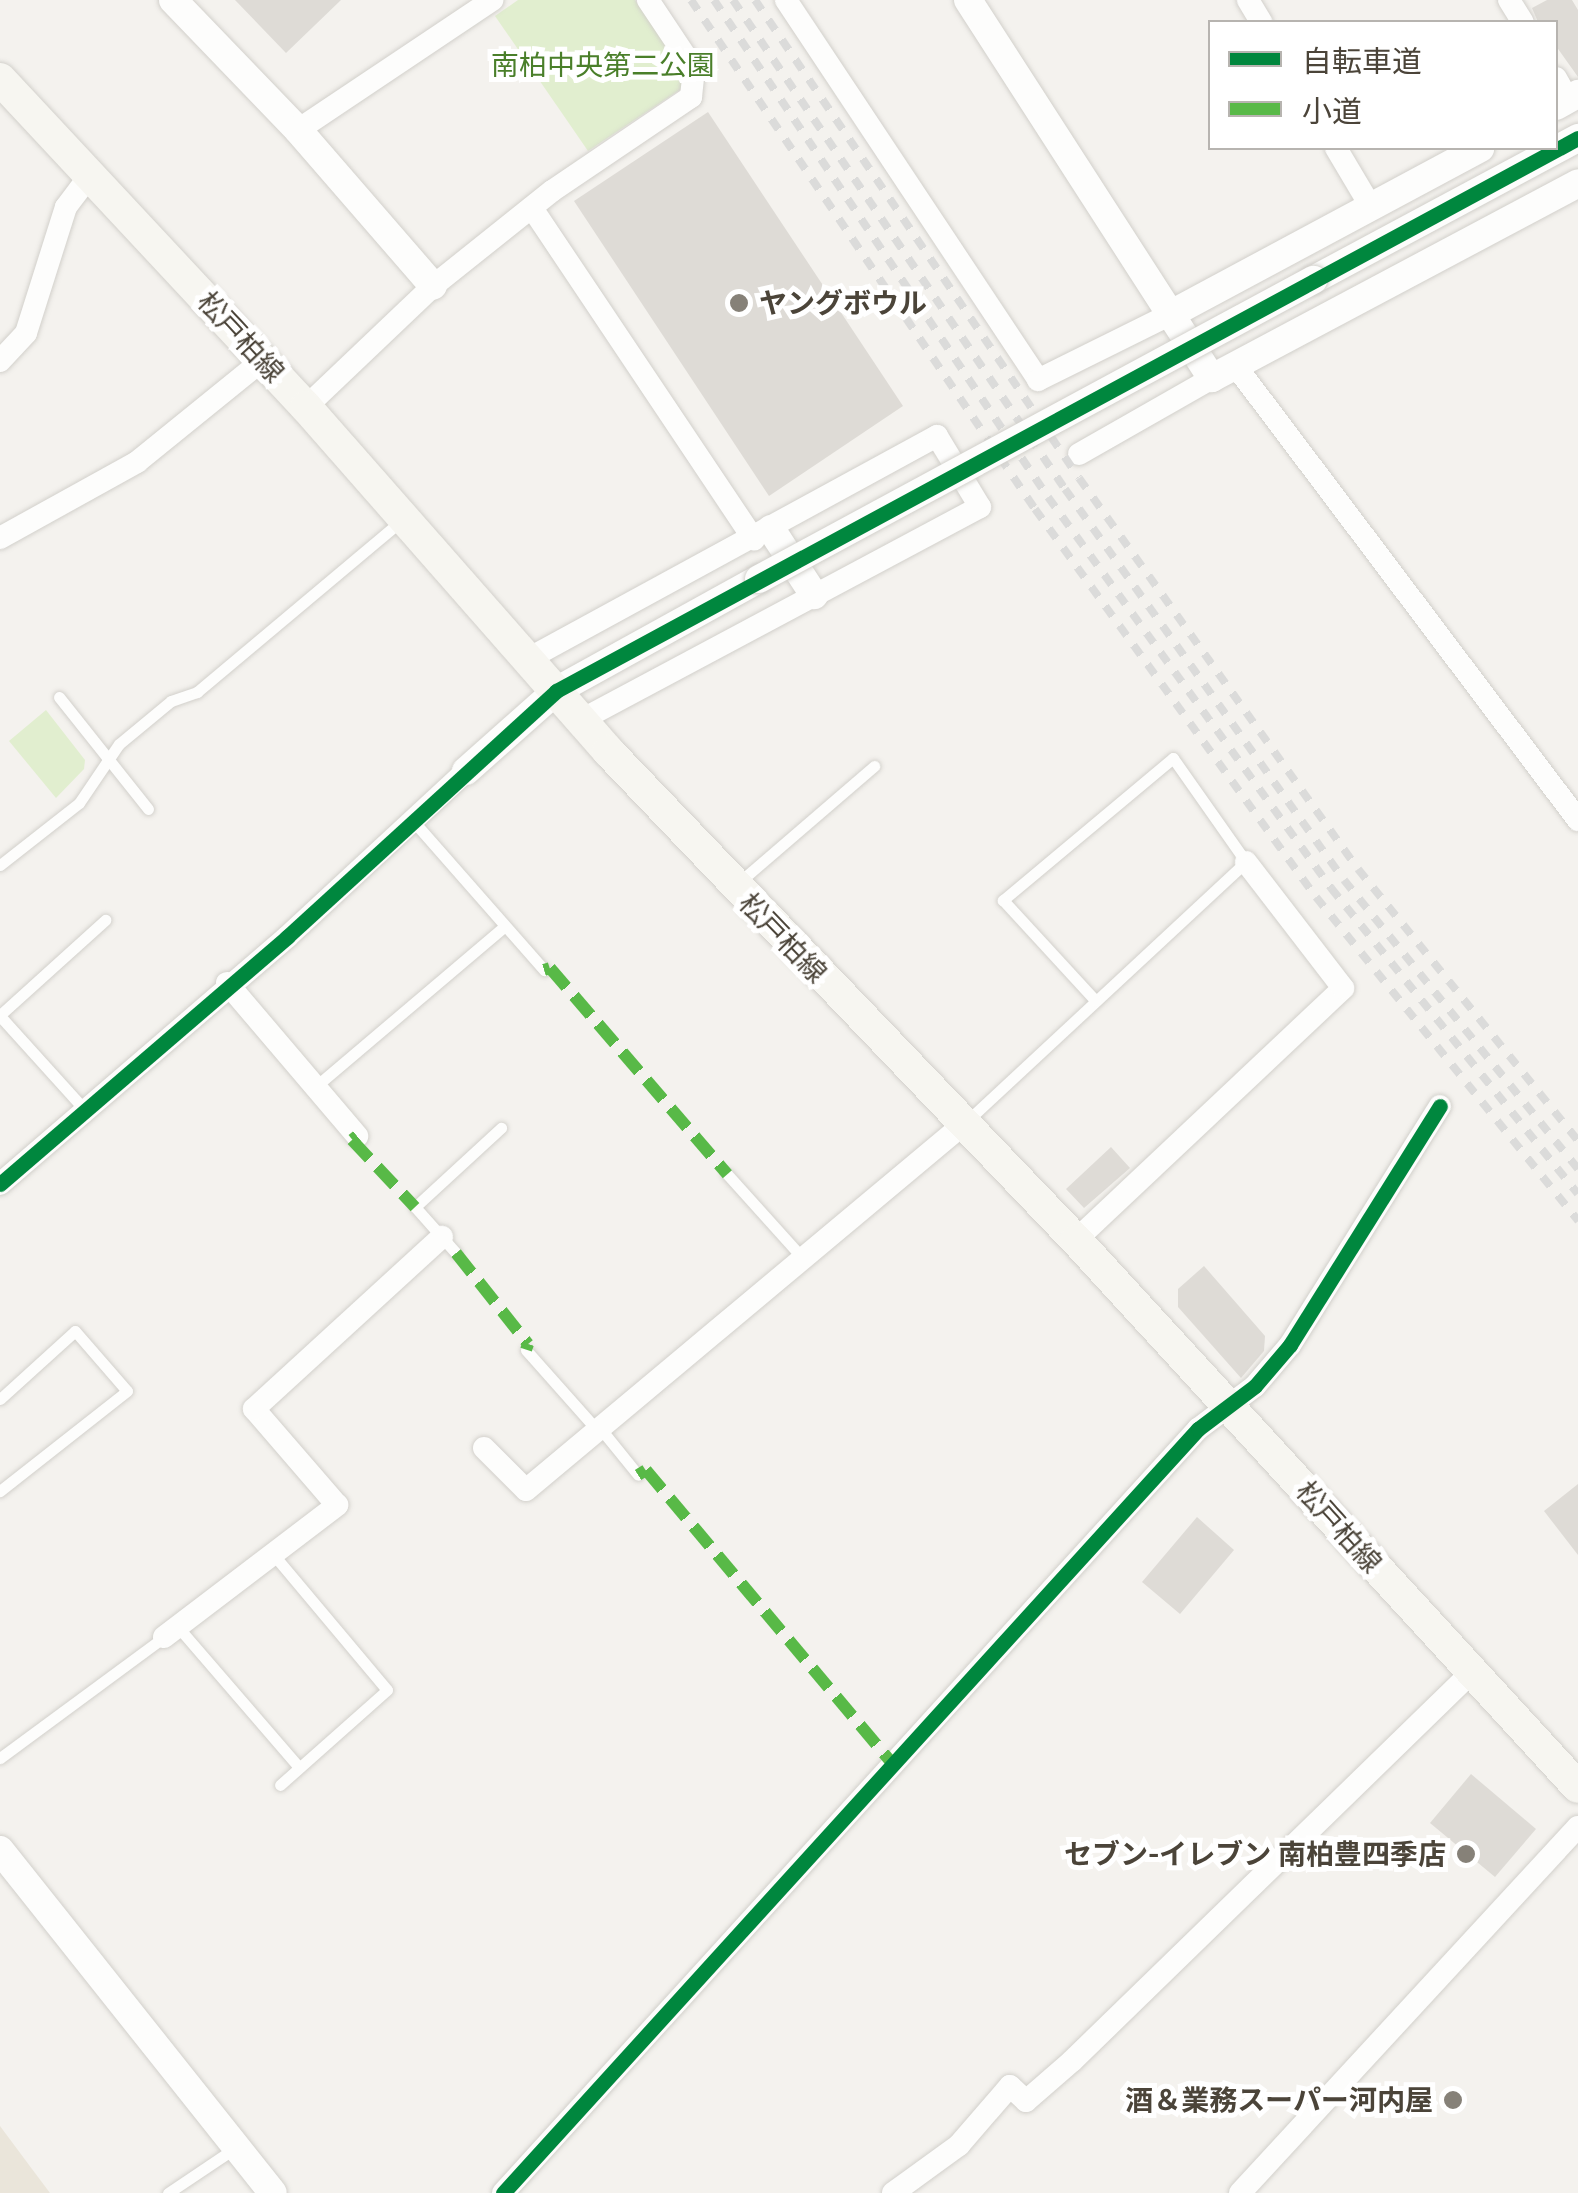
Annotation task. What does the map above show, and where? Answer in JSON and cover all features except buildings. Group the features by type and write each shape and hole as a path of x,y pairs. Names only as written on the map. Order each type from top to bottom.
{"main road":[{"name":"松戸柏線","path":"0,79 306,406 556,692 734,887 1076,1240 1578,1787"}],"street":[{"path":"172,0 298,130 433,286"},
{"path":"298,130 492,0"},
{"path":"306,406 433,286 532,208 690,98 694,69 648,0"},
{"path":"786,0 1038,380 1171,314 1476,150"},
{"path":"968,0 1171,314 1223,372 1578,820"},
{"path":"1337,150 1371,207"},
{"path":"0,1184 414,823 556,692 1556,150"},
{"path":"0,361 26,333 66,207 90,176"},
{"path":"1078,454 1578,183"},
{"path":"532,208 763,534 814,596"},
{"path":"0,538 137,462 263,360"},
{"path":"528,660 936,436 980,507 581,720"},
{"path":"1076,1240 1343,988 1246,862"},
{"path":"227,983 357,1136"},
{"path":"503,2193 1198,1429 1230,1407 1290,1345 1440,1106"},
{"path":"484,1448 526,1490 800,1256 965,1123"},
{"path":"171,1632 337,1505 254,1409 449,1245"},
{"path":"894,2193 959,2145 1010,2086 1026,2101 1072,2061 1472,1672"},
{"path":"1240,2193 1578,1828"},
{"path":"0,1850 273,2193"}],"lane":[{"path":"0,865 79,803 110,764 119,744 171,702 197,692 404,519"},
{"path":"59,697 148,809"},
{"path":"965,1123 1246,862 1173,758 1003,900 1095,1000"},
{"path":"734,887 874,766"},
{"path":"414,823 544,970"},
{"path":"84,1109 0,1016 104,920"},
{"path":"315,1086 505,926"},
{"path":"449,1245 414,1207 501,1128"},
{"path":"727,1174 800,1256"},
{"path":"0,1399 75,1330 127,1391 0,1491"},
{"path":"526,1350 638,1476"},
{"path":"273,1554 386,1690 280,1785"},
{"path":"0,1758 171,1632 300,1767"},
{"path":"168,2193 235,2148"}],"shaded area":[{"path":"0,2126 32,2169 50,2193 0,2193"}],"green space":[{"name":"南柏中央第二公園","path":"518,0 635,0 685,74 681,89 588,151 495,16"},
{"path":"46,710 85,760 84,769 56,798 9,741"}],"railway":[{"path":"691,0 1035,509 1316,897 1578,1221"},
{"path":"714,0 1048,497 1331,888 1578,1194"},
{"path":"733,0 1065,489 1344,880 1578,1169"},
{"path":"755,0 1079,478 1358,869 1578,1141"}],"marked path":[{"path":"544,970 550,968 727,1174"},
{"path":"357,1136 352,1140 415,1207"},
{"path":"456,1253 528,1344 526,1350"},
{"path":"638,1475 646,1470 893,1764"}],"cycle path":[{"path":"1558,149 1578,138"},
{"path":"0,1184 287,937 556,691 1556,150"},
{"path":"503,2193 1198,1429 1255,1386 1290,1345 1440,1106"}],"place":[{"name":"ヤングボウル","path":"739,303"},
{"name":"セブン-イレブン 南柏豊四季店","path":"1466,1854"},
{"name":"酒＆業務スーパー河内屋","path":"1453,2100"}]}
